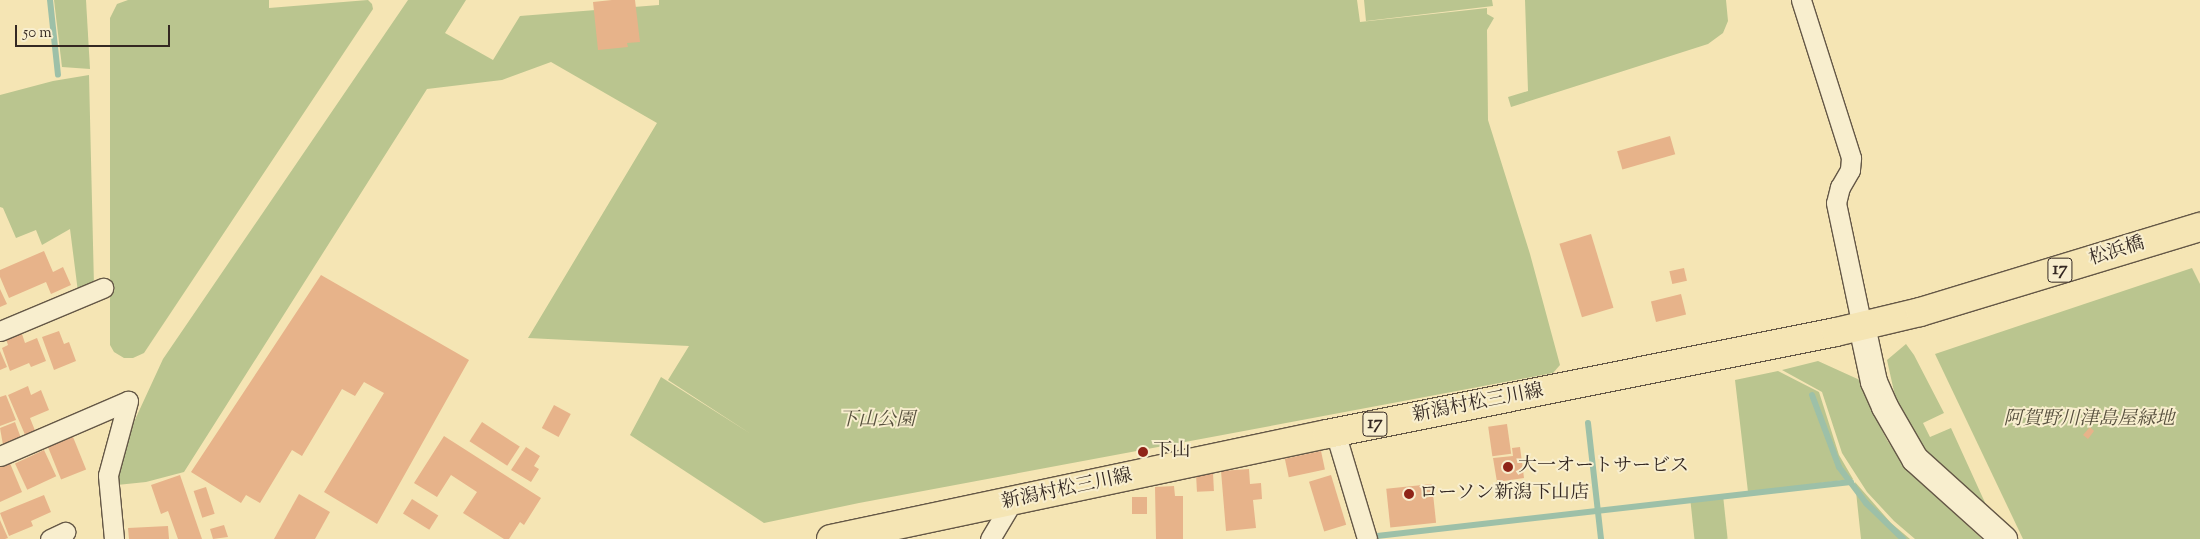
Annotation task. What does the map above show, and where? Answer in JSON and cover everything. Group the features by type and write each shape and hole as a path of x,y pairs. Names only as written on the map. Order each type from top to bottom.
{"main road":[{"name":"松浜橋","path":"1920,312 2200,227"},
{"name":"新潟村松三川線","path":"830,539 1012,502 1335,432 1862,326 1920,312"}],"street":[{"path":"1801,0 1851,158 1850,170 1840,187 1836,203 1874,382 1885,407 1915,459 2004,539"},
{"path":"0,332 103,288"},
{"path":"0,456 128,401 108,475 114,539"},
{"path":"1335,432 1367,539"},
{"path":"990,539 1012,502"}],"green space":[{"path":"54,0 86,0 90,69 62,67"},
{"path":"128,0 269,0 269,8 368,0 372,4 373,9 144,353 133,358 124,358 114,352 110,345 110,18 117,4"},
{"name":"下山公園","path":"408,0 466,0 445,33 493,60 520,16 659,5 659,0 1357,0 1360,22 1487,8 1487,14 1494,18 1487,30 1488,120 1530,254 1560,365 1553,373 859,503 764,523 630,435 661,377 751,434 668,380 689,346 528,338 657,123 551,62 502,80 427,89 184,472 146,482 117,485 116,476 133,424 163,359"},
{"path":"1364,0 1492,0 1493,6 1366,21"},
{"path":"1525,0 1726,0 1728,21 1723,33 1708,44 1511,107 1508,97 1528,91"},
{"path":"89,75 94,286 78,292 70,229 42,245 36,230 16,238 3,208 0,207 0,95 53,81"},
{"name":"阿賀野川津島屋緑地","path":"2192,268 2200,284 2200,539 2023,539 1935,354"},
{"path":"1906,344 1914,355 1944,413 1923,423 1930,437 1951,428 1987,507 1933,459 1919,443 1902,412 1895,396 1887,360"},
{"path":"1818,361 1862,381 1874,414 1887,440 1908,471 1982,539 1915,539 1894,521 1867,492 1842,453 1822,392 1782,370"},
{"path":"1778,371 1819,392 1839,455 1853,479 1748,492 1735,380"},
{"path":"1855,482 1891,523 1910,539 1861,539"},
{"path":"1723,495 1728,539 1694,539 1690,498"}],"building":[{"path":"635,0 640,42 627,43 628,47 598,50 593,2"},
{"path":"1670,136 1675,154 1622,169 1617,151"},
{"path":"1591,234 1614,308 1582,317 1559,244"},
{"path":"44,251 53,272 63,267 71,285 51,294 46,282 9,298 0,277 0,270"},
{"path":"1684,268 1687,281 1672,284 1669,271"},
{"path":"321,275 469,360 377,524 324,492 384,393 364,382 355,396 342,389 302,456 292,450 260,503 246,495 241,503 191,472"},
{"path":"0,289 7,304 0,307"},
{"path":"1681,294 1686,314 1656,322 1651,301"},
{"path":"59,331 64,344 69,342 76,361 54,370 42,337"},
{"path":"22,334 25,343 37,338 46,361 31,367 29,363 10,371 2,348 8,345 6,339"},
{"path":"0,351 7,367 0,370"},
{"path":"28,386 31,395 41,390 49,410 30,418 36,433 26,437 8,395"},
{"path":"6,395 16,420 0,426 0,397"},
{"path":"554,405 571,414 559,437 542,428"},
{"path":"15,422 21,438 3,445 0,428"},
{"path":"482,422 520,447 507,466 469,441"},
{"path":"1507,424 1511,454 1492,456 1488,427"},
{"path":"2090,427 2094,431 2088,439 2083,435"},
{"path":"444,436 541,498 524,525 520,522 509,539 504,539 463,513 477,492 451,475 437,497 414,483"},
{"path":"73,437 86,469 61,480 48,447"},
{"path":"526,447 540,456 534,466 539,469 531,482 511,470"},
{"path":"1520,447 1524,478 1497,482 1493,458 1513,456 1512,448"},
{"path":"44,450 56,476 27,490 15,464"},
{"path":"1321,451 1325,470 1289,477 1285,459"},
{"path":"9,461 22,492 0,502 0,465"},
{"path":"1249,469 1250,484 1261,483 1262,499 1253,500 1256,528 1226,531 1221,471"},
{"path":"1213,473 1214,491 1197,492 1196,474"},
{"path":"180,475 202,539 178,539 168,511 161,514 151,485"},
{"path":"1331,475 1346,525 1324,531 1309,482"},
{"path":"1432,484 1436,523 1390,528 1386,489"},
{"path":"1174,486 1175,496 1183,496 1183,539 1156,539 1155,487"},
{"path":"206,487 215,514 202,518 194,491"},
{"path":"299,494 330,512 315,539 274,539"},
{"path":"44,495 51,512 31,521 33,526 9,536 0,513"},
{"path":"1132,497 1147,497 1147,514 1132,514"},
{"path":"412,499 438,515 429,530 403,513"},
{"path":"0,520 8,538 0,539"},
{"path":"224,525 228,537 213,539 210,529"},
{"path":"168,526 169,539 129,539 128,528"}],"waterway":[{"path":"50,0 58,75"},
{"path":"1812,395 1839,467 1866,503 1903,539"},
{"path":"1588,423 1601,539"},
{"path":"1377,536 1851,482"}],"place":[{"name":"下山","path":"1143,452"},
{"name":"大一オートサービス","path":"1508,467"},
{"name":"ローソン新潟下山店","path":"1409,494"}]}
